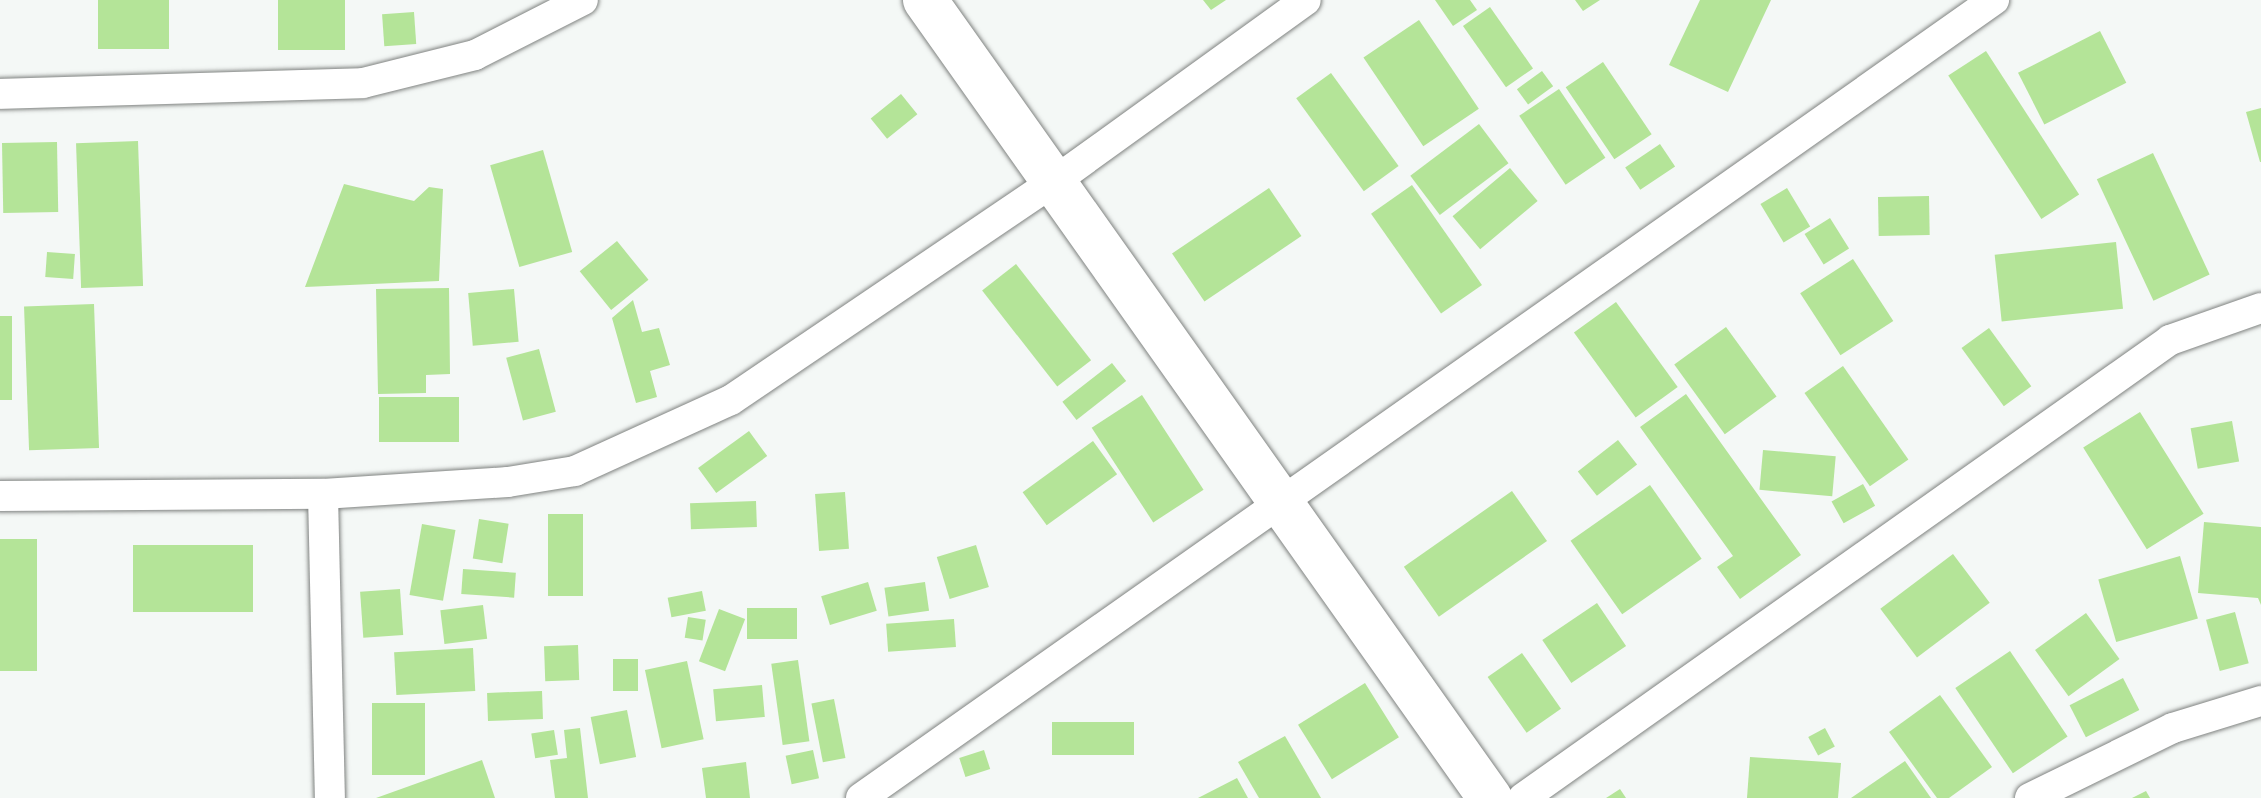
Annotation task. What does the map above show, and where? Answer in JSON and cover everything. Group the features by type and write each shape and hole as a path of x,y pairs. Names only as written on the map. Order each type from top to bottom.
{"street":[{"path":"0,94 363,83 475,55 583,0"},
{"path":"925,0 1490,798"},
{"path":"0,496 323,494 508,482 575,471 655,438 731,400 1055,181 1306,0"},
{"path":"861,798 1994,0"},
{"path":"1523,798 2158,348 2261,308"},
{"path":"323,494 330,798"},
{"path":"2030,798 2173,728 2261,701"}],"building":[{"path":"98,0 169,0 169,49 98,49"},
{"path":"278,0 345,0 345,50 278,50"},
{"path":"1203,0 1226,0 1211,10"},
{"path":"1435,0 1470,0 1477,10 1453,26"},
{"path":"1575,0 1600,0 1583,11"},
{"path":"1700,0 1771,0 1728,92 1669,65"},
{"path":"1490,7 1533,68 1506,87 1463,26"},
{"path":"414,12 416,44 384,46 382,14"},
{"path":"1419,20 1479,109 1423,146 1363,57"},
{"path":"2100,31 2126,83 2044,124 2018,73"},
{"path":"1986,51 2079,194 2041,219 1948,76"},
{"path":"1603,62 1652,134 1614,159 1566,87"},
{"path":"1542,71 1553,86 1528,105 1517,89"},
{"path":"1331,73 1399,166 1364,191 1296,98"},
{"path":"1559,89 1605,158 1566,185 1519,116"},
{"path":"901,94 917,114 887,139 871,119"},
{"path":"2261,108 2261,162 2260,162 2246,112"},
{"path":"1479,124 1508,163 1440,215 1410,176"},
{"path":"138,141 143,286 81,288 76,143"},
{"path":"57,142 58,212 3,213 2,143"},
{"path":"1660,144 1675,166 1640,190 1625,167"},
{"path":"543,150 572,252 519,267 490,165"},
{"path":"2153,153 2210,274 2153,301 2097,179"},
{"path":"1510,168 1538,201 1480,249 1453,216"},
{"path":"344,184 414,201 429,187 443,189 439,281 305,287"},
{"path":"1412,185 1482,285 1441,314 1371,214"},
{"path":"1269,188 1301,236 1204,302 1172,253"},
{"path":"1787,188 1810,227 1784,243 1760,204"},
{"path":"1929,196 1930,235 1879,236 1878,197"},
{"path":"1830,218 1849,249 1824,264 1805,234"},
{"path":"617,241 648,280 611,310 580,271"},
{"path":"2116,242 2123,309 2002,321 1995,255"},
{"path":"47,252 75,254 73,279 45,277"},
{"path":"1853,259 1893,321 1840,355 1800,293"},
{"path":"1016,264 1091,360 1057,387 982,290"},
{"path":"449,288 450,374 426,375 426,393 378,394 376,289"},
{"path":"514,289 519,342 473,346 468,293"},
{"path":"633,300 642,332 659,328 670,365 650,371 657,397 636,403 612,318"},
{"path":"1616,302 1678,387 1636,418 1574,333"},
{"path":"94,304 99,448 29,450 24,306"},
{"path":"0,316 12,316 12,400 0,400"},
{"path":"1726,327 1777,397 1725,434 1674,365"},
{"path":"1989,328 2031,386 2004,406 1961,348"},
{"path":"539,349 556,412 523,421 506,358"},
{"path":"1112,363 1126,381 1077,420 1062,402"},
{"path":"1843,366 1908,459 1870,486 1804,393"},
{"path":"1686,394 1801,555 1740,599 1717,567 1733,556 1640,427"},
{"path":"1142,395 1204,490 1153,522 1092,428"},
{"path":"379,397 459,397 459,442 379,442"},
{"path":"2140,412 2204,514 2147,549 2083,448"},
{"path":"2232,421 2239,461 2198,469 2191,428"},
{"path":"749,431 767,456 716,493 698,468"},
{"path":"1618,440 1637,464 1597,496 1578,471"},
{"path":"1093,441 1117,474 1047,525 1023,492"},
{"path":"1763,450 1836,456 1832,496 1760,490"},
{"path":"1863,484 1875,506 1844,523 1832,501"},
{"path":"1650,485 1702,559 1622,614 1571,541"},
{"path":"1512,491 1547,541 1439,617 1404,567"},
{"path":"845,492 849,549 819,551 815,494"},
{"path":"756,501 757,527 691,529 690,503"},
{"path":"548,514 583,514 583,596 548,596"},
{"path":"479,519 509,524 502,563 473,559"},
{"path":"2204,522 2261,527 2261,605 2258,598 2198,593"},
{"path":"422,524 455,530 443,601 409,595"},
{"path":"0,539 37,539 37,671 0,671"},
{"path":"133,545 253,545 253,612 133,612"},
{"path":"976,545 989,587 950,599 937,557"},
{"path":"1953,554 1990,603 1917,657 1880,609"},
{"path":"2180,556 2198,618 2116,642 2098,579"},
{"path":"463,569 516,573 514,598 461,594"},
{"path":"868,582 877,611 830,625 821,596"},
{"path":"925,582 929,611 888,616 884,588"},
{"path":"400,589 403,635 363,638 360,592"},
{"path":"702,591 706,611 671,617 668,598"},
{"path":"1597,603 1626,646 1571,683 1542,640"},
{"path":"483,605 487,639 444,644 440,610"},
{"path":"747,608 797,608 797,639 747,639"},
{"path":"719,609 745,619 725,671 699,661"},
{"path":"2235,612 2249,663 2220,671 2206,620"},
{"path":"2086,613 2120,659 2069,696 2035,650"},
{"path":"688,617 706,620 702,641 685,638"},
{"path":"954,619 956,647 888,652 886,624"},
{"path":"578,645 579,680 545,681 544,646"},
{"path":"473,648 475,691 396,695 394,652"},
{"path":"2010,651 2068,736 2013,773 1955,688"},
{"path":"1522,653 1561,709 1527,733 1488,677"},
{"path":"613,659 638,659 638,691 613,691"},
{"path":"798,660 809,741 783,745 771,664"},
{"path":"687,661 704,739 662,748 645,670"},
{"path":"2123,678 2139,710 2086,737 2070,705"},
{"path":"1365,683 1399,737 1332,779 1298,725"},
{"path":"762,685 765,717 716,721 713,689"},
{"path":"542,691 543,719 488,721 487,693"},
{"path":"1940,695 1992,767 1949,798 1937,798 1889,732"},
{"path":"834,699 845,758 823,762 811,703"},
{"path":"372,703 425,703 425,775 372,775"},
{"path":"627,710 636,757 600,764 591,717"},
{"path":"1052,722 1134,722 1134,755 1052,755"},
{"path":"580,728 588,798 555,798 550,760 567,758 564,730"},
{"path":"1825,728 1835,747 1818,755 1808,737"},
{"path":"554,730 558,755 535,758 531,734"},
{"path":"1285,736 1321,798 1259,798 1238,762"},
{"path":"813,750 819,778 792,784 786,756"},
{"path":"984,750 990,769 965,777 959,758"},
{"path":"1750,757 1841,763 1838,798 1747,798"},
{"path":"482,760 495,798 376,798"},
{"path":"1905,761 1931,798 1851,798"},
{"path":"746,762 750,798 706,798 702,768"},
{"path":"1237,778 1248,798 1198,798"},
{"path":"1620,789 1626,798 1606,798"},
{"path":"2146,791 2150,798 2132,798"}]}
